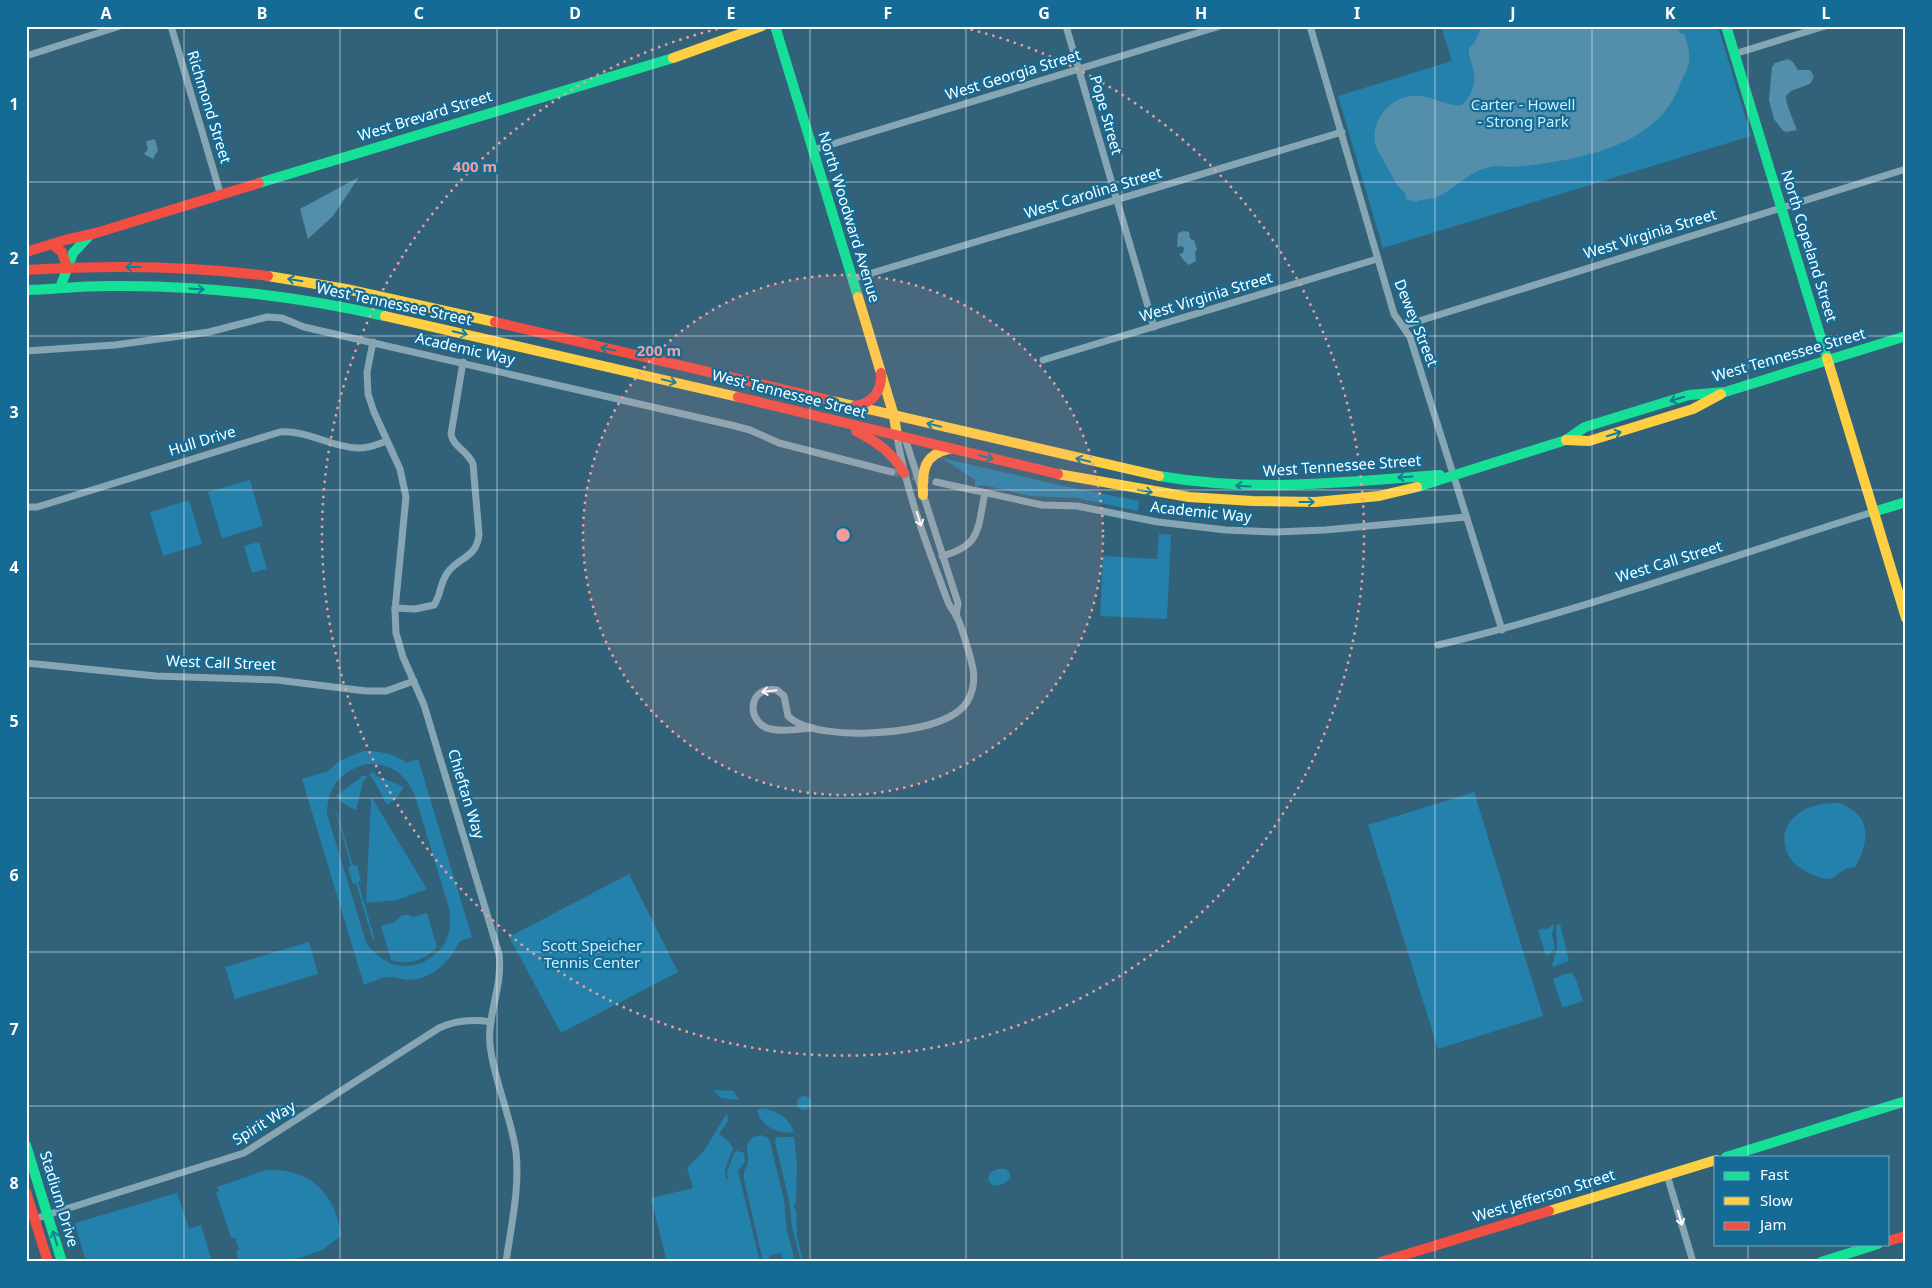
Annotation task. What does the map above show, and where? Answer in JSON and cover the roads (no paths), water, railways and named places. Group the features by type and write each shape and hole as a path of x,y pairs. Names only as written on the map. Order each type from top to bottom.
{"main road":[{"name":"West Brevard Street","path":"26,252 221,196 312,166 664,61 762,26"},
{"name":"North Woodward Avenue","path":"775,26 901,437"},
{"name":"North Copeland Street","path":"1726,26 1906,618"},
{"name":"West Brevard Street","path":"60,288 72,254 78,244 96,233"},
{"path":"52,244 62,252 67,267"},
{"name":"West Tennessee Street","path":"26,270 67,267 138,266 210,270 334,287 391,298 1140,473 1211,484 1295,486 1454,474"},
{"name":"West Tennessee Street","path":"26,290 134,286 183,288 225,291 340,306 1032,469 1189,497 1252,501 1315,502 1395,493 1566,440 1585,427 1689,395 1725,392 1906,336"},
{"path":"849,406 867,404 874,399 881,384 880,373"},
{"path":"1566,440 1589,441 1694,409 1725,392"},
{"path":"839,422 885,446 894,455 904,473"},
{"path":"923,495 923,473 928,460 937,452 953,449"},
{"name":"West Call Street","path":"1873,512 1906,502"},
{"path":"1729,1156 1906,1101"},
{"name":"Stadium Drive","path":"26,1145 62,1262"},
{"name":"West Jefferson Street","path":"1381,1262 1408,1258 1714,1161"},
{"name":"Stadium Drive","path":"26,1192 48,1262"},
{"path":"1890,1240 1906,1236"},
{"path":"1821,1262 1872,1246"}],"street":[{"path":"26,56 120,26"},
{"name":"Richmond Street","path":"171,26 221,196"},
{"name":"Pope Street","path":"1066,26 1154,327"},
{"name":"West Georgia Street","path":"813,150 1220,26"},
{"name":"Dewey Street","path":"1310,26 1394,314 1410,336 1502,630"},
{"path":"1734,54 1825,26"},
{"name":"West Carolina Street","path":"852,279 1342,132"},
{"name":"West Virginia Street","path":"1403,326 1906,169"},
{"name":"West Virginia Street","path":"1043,360 1378,259"},
{"name":"Academic Way","path":"26,351 115,345 208,332 256,318 270,316 282,318 304,327 723,422 750,430 779,443 892,472"},
{"name":"Chieftan Way","path":"373,342 367,372 367,389 372,408 402,474 406,497 395,608 398,642 424,705 498,946 500,978 491,1022 491,1052 514,1141 517,1160 516,1186 506,1262"},
{"path":"395,608 415,609 434,605 441,583 447,572 471,554 478,544 479,531 473,464 468,454 454,441 451,434 463,362"},
{"name":"Hull Drive","path":"26,508 37,507 280,432 296,433 357,448 387,441"},
{"name":"North Woodward Avenue","path":"814,728 780,730 766,727 758,722 755,716 753,707 755,699 760,693 767,690 779,691 784,696 787,713 790,718 802,725 854,733 889,731 935,722 958,711 966,704 970,695 974,678 972,664 956,616 949,604 904,473 901,437"},
{"name":"North Woodward Avenue","path":"901,437 923,495 958,603 956,616"},
{"name":"Academic Way","path":"936,482 1042,506 1077,506 1150,521 1226,530 1275,532 1325,530 1466,517"},
{"path":"942,556 961,550 972,542 977,531 985,493"},
{"name":"West Call Street","path":"1438,645 1502,630 1760,550 1873,512"},
{"name":"West Call Street","path":"26,663 156,676 277,680 366,691 386,691 414,681"},
{"name":"Spirit Way","path":"34,1219 244,1153 439,1028 458,1021 491,1022"},
{"path":"1667,1175 1693,1262"}],"tunnel":[{"path":"892,472 936,482"}],"park label":[{"name":"Carter - Howell - Strong Park","path":"1523,114"},
{"name":"Scott Speicher Tennis Center","path":"592,954"}]}
